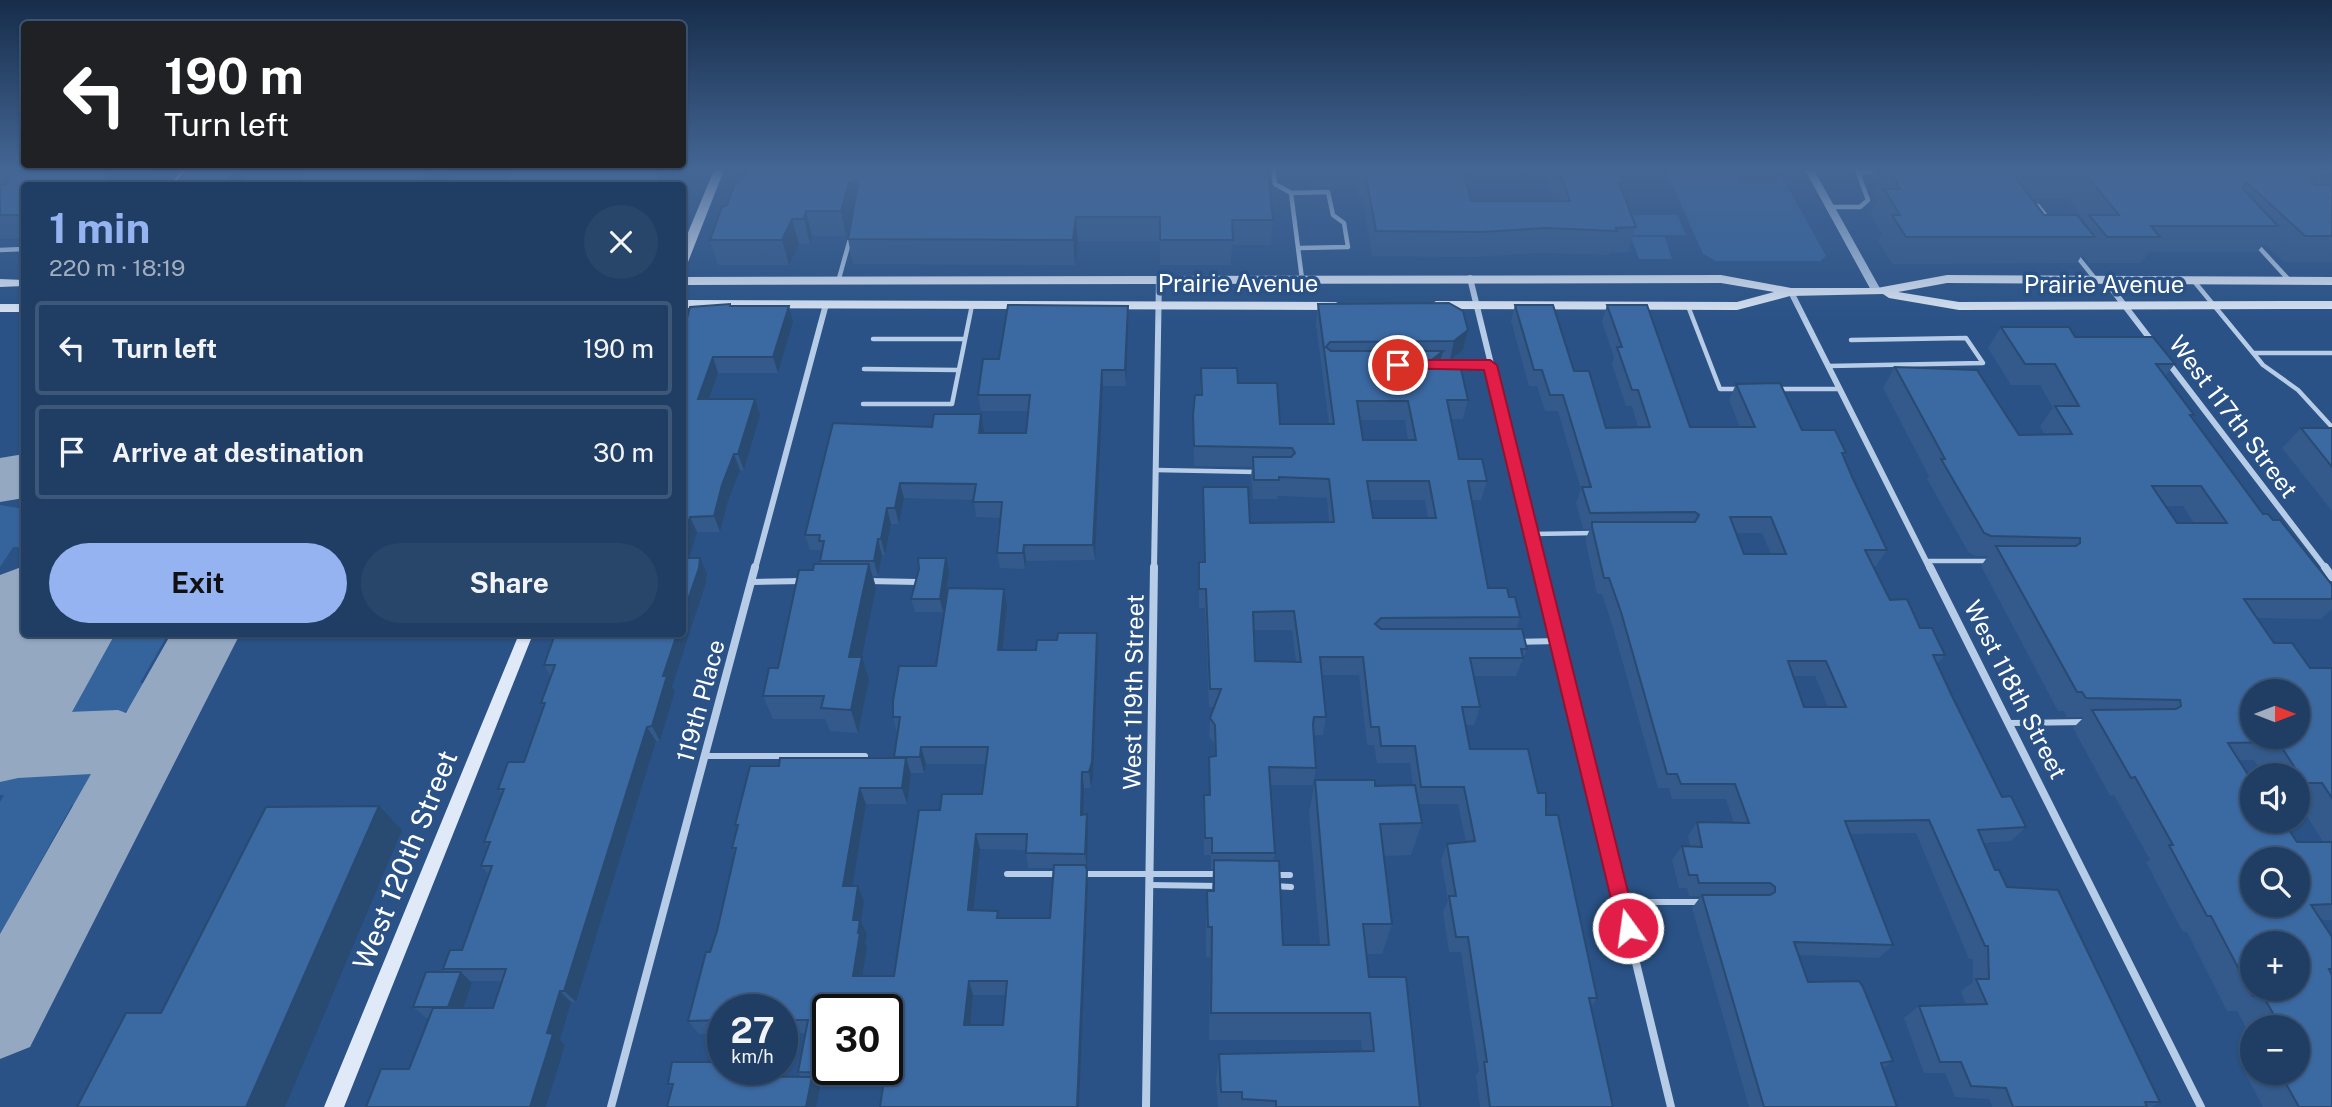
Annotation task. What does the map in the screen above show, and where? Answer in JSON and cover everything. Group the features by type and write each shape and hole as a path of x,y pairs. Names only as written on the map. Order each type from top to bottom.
{"main road":[{"path":"686,252 698,222"},
{"name":"Prairie Avenue","path":"686,281 1721,279 1791,292 1877,292 1959,306 2332,305"},
{"name":"Prairie Avenue","path":"1877,292 1947,279 2332,281"},
{"path":"0,283 21,283"},
{"name":"Prairie Avenue","path":"1421,305 1737,306 1791,292"},
{"name":"Prairie Avenue","path":"686,304 1351,306"},
{"path":"0,308 21,308"},
{"name":"West 120th Street","path":"334,1107 525,637"}],"street":[{"path":"1837,222 1877,292"},
{"name":"West 119th Street","path":"1146,1107 1160,278"},
{"path":"1470,278 1671,1107"},
{"name":"West 117th Street","path":"2100,280 2126,307 2332,577"},
{"name":"West 118th Street","path":"1791,292 2201,1107"},
{"name":"119th Place","path":"611,1107 825,304"}],"lane":[{"path":"1295,222 1302,279"},
{"path":"1299,248 1348,247 1342,222"},
{"path":"2050,222 2053,225"},
{"path":"838,282 852,233"},
{"path":"2254,242 2290,281"},
{"path":"0,250 21,249"},
{"path":"2075,253 2100,280"},
{"path":"2193,280 2253,353 2276,376 2298,390 2332,427"},
{"path":"863,404 952,404 972,304"},
{"path":"1688,306 1720,389 1747,389"},
{"path":"873,338 965,338"},
{"path":"1829,366 1983,363 1966,338 1851,340"},
{"path":"2253,353 2332,353"},
{"path":"1424,365 1490,365"},
{"path":"864,369 958,370"},
{"path":"1773,389 1840,389"},
{"path":"1156,470 1260,472"},
{"path":"1532,534 1600,533"},
{"path":"1927,561 1994,561"},
{"path":"752,582 806,581"},
{"path":"859,581 918,582"},
{"path":"1508,642 1558,641"},
{"path":"2008,723 2099,722"},
{"path":"706,756 865,756"},
{"path":"1007,874 1226,874"},
{"path":"1265,875 1290,875"},
{"path":"1149,885 1227,886"},
{"path":"1266,886 1292,887"},
{"path":"1621,902 1718,902"}],"shaded area":[{"path":"1628,222 1680,222 1686,235 1633,235"},
{"path":"1689,222 1807,222 1826,256 1820,261 1716,261 1703,254"},
{"path":"1631,237 1665,237 1672,259 1639,259"},
{"path":"0,505 21,508 21,547 13,547 0,567"},
{"path":"99,637 166,637 140,683 151,683 138,702 122,713 104,720 69,723 49,721 43,711 47,699 61,699"},
{"path":"80,766 91,772 92,785 81,805 72,805 0,934 0,802 4,795 0,795 0,780 31,767"}],"building":[{"path":"717,222 791,222 782,240 710,240"},
{"path":"851,222 1075,222 1073,240 848,239"},
{"path":"1160,222 1232,222 1233,240 1160,240"},
{"path":"1374,222 1634,222 1636,227 1616,228 1617,231 1546,228 1480,232 1376,231"},
{"path":"1896,222 2082,222 2095,237 1906,237"},
{"path":"2094,222 2274,222 2278,226 2151,226 2160,237 2107,237"},
{"path":"2289,222 2332,222 2332,236 2305,236"},
{"path":"1449,303 1463,311 1468,330 1454,341 1330,342 1326,347 1331,351 1443,351 1420,369 1461,369 1468,400 1447,400 1459,459 1482,459 1487,481 1468,481 1488,588 1507,588 1509,597 1515,597 1520,617 1381,618 1375,624 1381,629 1522,629 1527,649 1521,649 1523,658 1470,658 1480,707 1462,707 1470,749 1528,749 1538,793 1546,793 1546,815 1558,815 1597,998 1589,998 1613,1107 1490,1107 1484,1062 1487,1062 1468,937 1456,937 1449,896 1456,896 1447,844 1475,841 1464,787 1421,787 1415,746 1381,746 1379,727 1371,727 1363,657 1320,657 1326,717 1314,717 1316,768 1269,767 1275,853 1212,853 1212,838 1205,838 1204,795 1210,795 1209,757 1216,756 1215,725 1210,718 1221,689 1210,689 1206,589 1199,589 1199,562 1205,562 1203,487 1248,487 1250,523 1334,522 1329,479 1279,477 1279,480 1254,480 1253,457 1291,457 1295,453 1292,448 1194,446 1195,395 1202,395 1201,368 1237,368 1238,383 1277,383 1280,424 1334,424 1318,304","holes":["1357,401 1408,401 1416,440 1363,440","1367,481 1429,481 1436,518 1373,518","1294,611 1301,662 1255,661 1253,612"]},
{"path":"730,304 789,306 773,357 713,357 698,399 755,399 738,454 734,454 722,485 714,516 690,517 686,529 686,322 690,307"},
{"path":"1008,305 1128,306 1125,370 1102,370 1093,545 1024,545 1023,553 997,553 1002,502 973,502 976,484 900,483 895,508 887,508 874,561 820,561 824,541 819,541 820,535 805,535 833,423 932,427 934,414 981,414 979,433 1026,433 1030,395 978,395 983,359 999,359"},
{"path":"1515,305 1553,305 1574,371 1589,371 1606,428 1650,427 1638,390 1632,390 1617,347 1622,347 1607,305 1647,305 1690,427 1755,427 1736,384 1780,383 1802,430 1835,430 1846,453 1842,453 1853,479 1887,550 1865,550 1890,600 1907,599 1920,628 1932,628 1945,655 1933,655 1952,696 2002,797 2011,796 2026,827 1978,830 1995,870 1999,870 2007,887 2058,890 2160,1102 2145,1102 2147,1107 2013,1107 2006,1088 1971,1086 1961,1062 1940,1062 1919,1006 1987,1004 1976,979 1989,979 1988,946 1985,946 1929,820 1845,821 1893,945 1794,942 1808,982 1859,981 1863,987 1893,1061 1881,1063 1897,1107 1764,1107 1702,895 1770,895 1775,892 1775,887 1770,883 1699,883 1697,875 1689,875 1682,846 1702,847 1697,822 1749,823 1735,784 1681,784 1677,774 1667,774 1621,612 1609,578 1604,578 1592,527 1592,522 1695,522 1699,515 1695,512 1590,513 1582,487 1591,487 1563,395 1550,395 1542,370 1534,370","holes":["1730,517 1771,517 1786,554 1744,554","1788,661 1826,661 1846,707 1804,707"]},
{"path":"2001,327 2069,327 2075,337 2153,337 2175,364 2156,364 2194,415 2190,415 2263,514 2268,514 2273,520 2280,520 2332,585 2332,599 2244,599 2274,643 2292,643 2310,668 2332,668 2332,798 2322,783 2310,783 2310,763 2292,763 2283,749 2310,749 2310,679 2240,679 2240,743 2228,743 2241,763 2240,833 2291,833 2297,842 2332,842 2332,904 2311,905 2332,937 2332,969 2329,969 2332,975 2332,1107 2299,1107 2287,1085 2310,1085 2310,1015 2274,1015 2266,1001 2310,1001 2310,931 2240,931 2240,971 2211,916 2207,916 2169,845 2173,845 2135,777 2131,778 2092,710 2176,709 2181,706 2180,700 2086,698 2082,692 2077,692 1996,546 2076,546 2080,543 2080,538 1991,536 1984,533 1941,459 1945,459 1895,367 1977,370 2019,435 2072,434 2055,406 2079,406 2055,364 2025,364","holes":["2152,486 2201,486 2227,523 2177,523"]},
{"path":"2301,428 2332,428 2332,467"},
{"path":"686,558 700,558 686,605"},
{"path":"918,558 946,558 940,599 911,599 919,569"},
{"path":"814,564 869,564 849,657 862,657 851,710 821,708 824,696 763,696 769,668 778,668 799,570 813,570"},
{"path":"948,588 1004,589 998,650 1036,650 1037,640 1057,640 1058,633 1097,633 1092,762 1089,772 1082,772 1081,815 1087,814 1085,854 1026,853 1027,834 976,834 968,910 998,911 997,918 1050,918 1054,865 1085,865 1087,870 1077,1107 880,1107 883,1085 903,1085 903,994 812,994 812,1072 798,1072 808,1020 798,1020 798,994 707,994 707,1020 688,1021 706,952 710,952 717,931 736,848 732,848 738,825 735,825 750,766 779,766 780,758 906,758 902,788 860,788 843,886 858,886 853,920 860,920 860,933 853,976 894,976 919,810 940,810 942,794 982,794 988,747 921,747 920,757 894,757 900,717 893,717 893,701 899,666 936,666","holes":["969,981 1007,981 1003,1025 964,1025"]},
{"path":"554,637 676,637 663,676 667,676 652,726 647,727 564,991 560,991 547,1033 553,1034 530,1107 366,1107 381,1069 409,1069 433,1008 493,1008 506,969 443,969 450,950 462,950 492,866 481,866 490,842 484,842 504,789 498,789 508,762 524,762 555,665 544,665"},
{"path":"1315,780 1375,780 1375,786 1415,785 1422,823 1380,824 1392,924 1363,924 1369,977 1406,977 1420,1107 1276,1107 1276,1101 1242,1099 1242,1092 1221,1092 1219,1054 1374,1051 1370,1013 1211,1013 1212,927 1208,927 1207,891 1214,891 1214,860 1279,861 1283,945 1329,945"},
{"path":"379,806 246,1107 77,1107 126,1013 161,1013 266,807"},
{"path":"426,972 461,972 448,1007 413,1007"},
{"path":"672,1062 707,1062 707,1085 798,1085 798,1077 812,1077 806,1107 667,1107 673,1084 668,1084"}],"taxiway":[{"path":"0,480 21,476"},
{"path":"0,1017 204,637"},
{"path":"0,750 18,746 118,741 133,748 134,761 127,778"}],"runway":[{"path":"0,678 27,637"}],"route":[{"path":"1398,365 1490,365 1628,928"}]}
